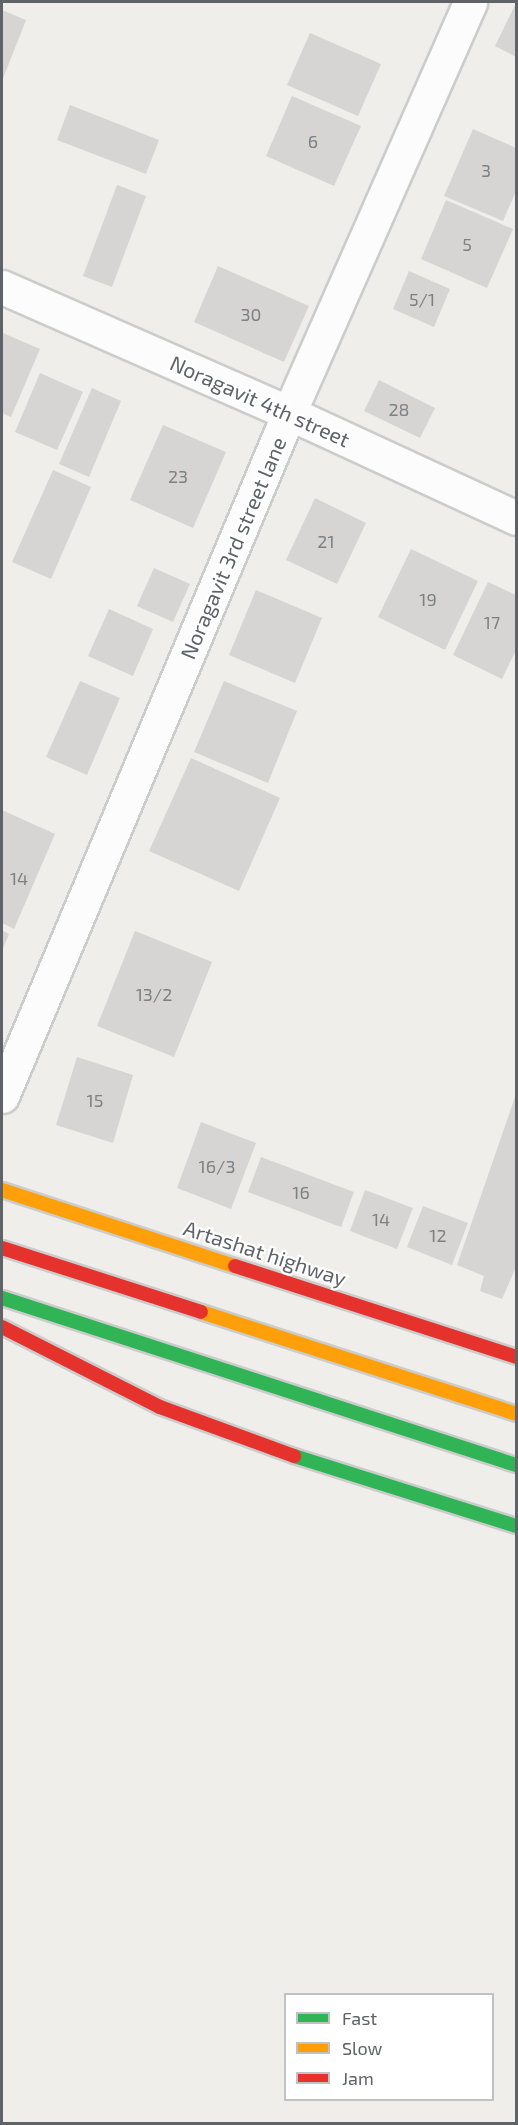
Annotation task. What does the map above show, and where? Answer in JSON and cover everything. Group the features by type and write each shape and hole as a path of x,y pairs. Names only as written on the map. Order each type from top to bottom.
{"main road":[{"name":"Artashat highway","path":"2,1190 516,1357"},
{"path":"2,1248 516,1414"},
{"path":"2,1298 516,1465"},
{"path":"2,1327 160,1407 304,1460 516,1526"}],"street":[{"name":"Noragavit 3rd street lane","path":"2,1096 290,413 470,2"},
{"name":"Noragavit 4th street","path":"2,287 290,413 516,518"}],"building":[{"path":"516,3 516,57 495,46"},
{"path":"2,10 26,20 2,81"},
{"path":"310,33 381,64 358,116 287,85"},
{"path":"292,96 361,126 334,186 266,156"},
{"path":"70,105 159,140 146,174 57,140"},
{"path":"473,129 516,148 516,191 503,221 444,196"},
{"path":"117,185 146,196 112,287 83,276"},
{"path":"446,200 513,229 487,288 421,259"},
{"path":"218,266 309,306 284,362 194,322"},
{"path":"409,271 450,289 434,327 393,309"},
{"path":"3,333 40,349 11,417 2,413"},
{"path":"40,373 83,392 57,450 15,432"},
{"path":"379,380 435,408 420,438 364,411"},
{"path":"92,388 121,401 89,477 59,464"},
{"path":"163,425 226,452 193,528 130,500"},
{"path":"53,470 91,487 51,579 12,562"},
{"path":"315,498 366,523 337,584 286,560"},
{"path":"411,549 478,581 445,650 378,617"},
{"path":"154,568 190,584 173,622 137,606"},
{"path":"488,582 516,595 516,650 502,679 453,655"},
{"path":"256,590 322,618 295,683 229,655"},
{"path":"109,609 153,629 133,676 88,656"},
{"path":"80,681 120,698 87,775 46,757"},
{"path":"224,681 297,711 268,783 194,752"},
{"path":"191,758 280,798 239,891 149,851"},
{"path":"2,810 55,834 14,929 2,923"},
{"path":"2,930 9,934 2,951"},
{"path":"135,931 212,962 174,1057 97,1026"},
{"path":"77,1057 133,1075 113,1143 56,1125"},
{"path":"516,1094 516,1267 502,1299 480,1291 484,1276 457,1265"},
{"path":"201,1122 256,1143 231,1209 177,1188"},
{"path":"261,1157 354,1192 341,1227 248,1192"},
{"path":"365,1190 413,1208 397,1249 350,1231"},
{"path":"423,1206 468,1223 452,1265 407,1247"}],"traffic: fast":[{"path":"2,1298 516,1465"},
{"path":"294,1456 516,1526"}],"traffic: slow":[{"path":"2,1190 235,1266"},
{"path":"201,1312 516,1414"}],"traffic: jam":[{"path":"2,1248 201,1312"},
{"path":"235,1266 516,1357"},
{"path":"2,1327 160,1407 294,1456"}]}
